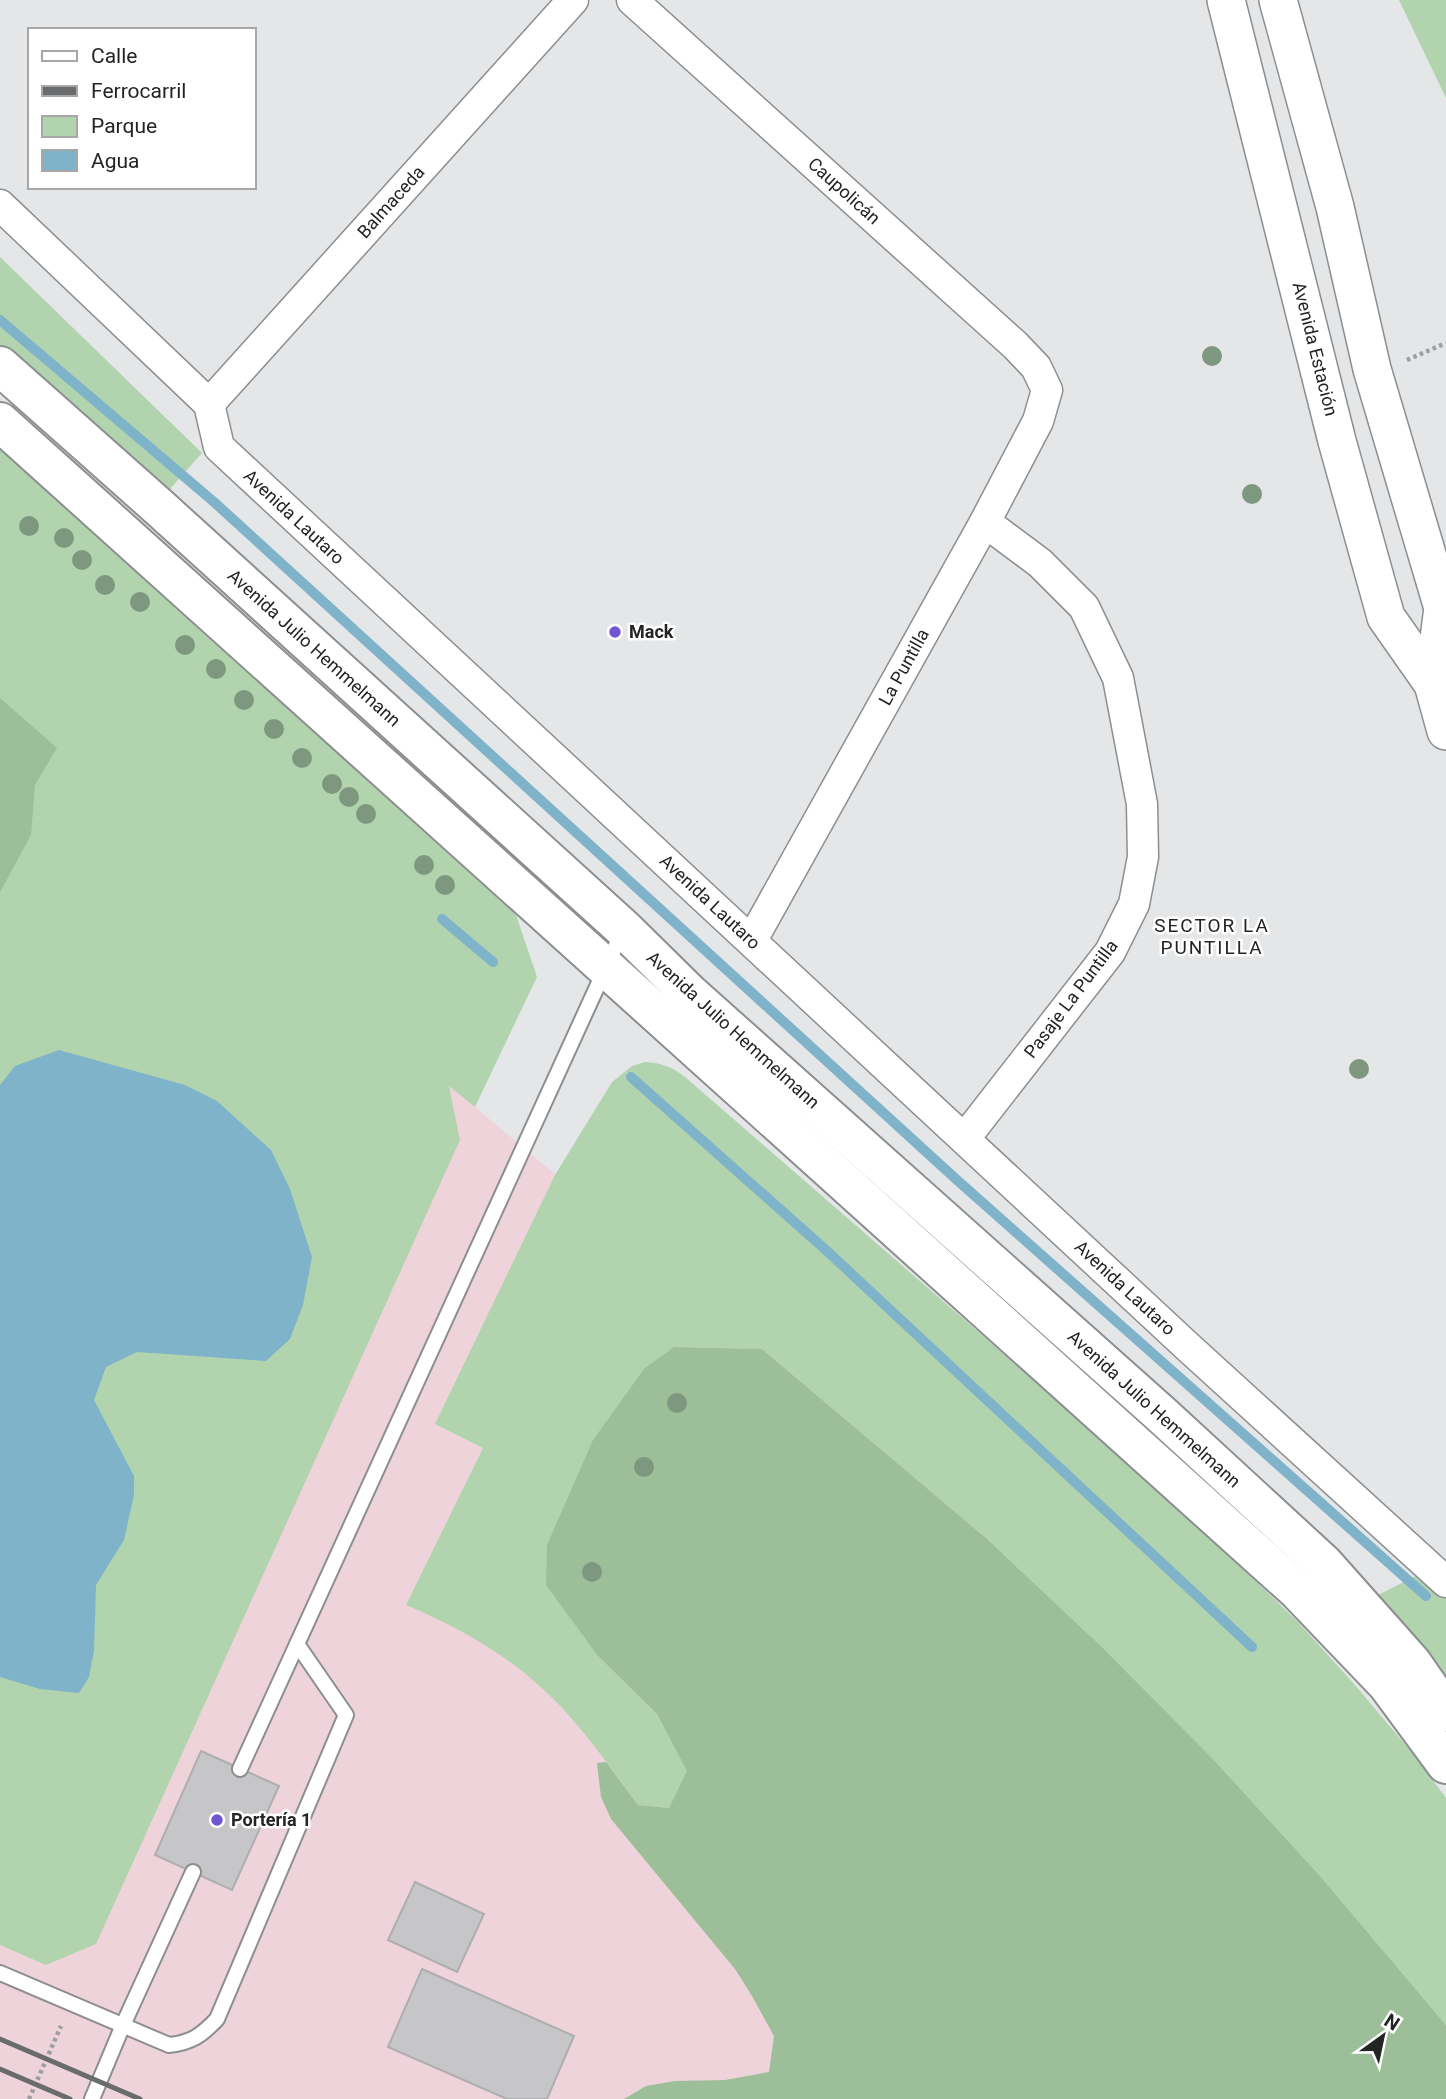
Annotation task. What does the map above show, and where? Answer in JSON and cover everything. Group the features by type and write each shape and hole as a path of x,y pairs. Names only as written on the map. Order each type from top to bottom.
{"highway":[{"name":"Avenida Julio Hemmelmann","path":"0,366 624,929 690,994 1162,1415 1324,1564 1412,1663 1446,1712"},
{"path":"0,422 1298,1591 1387,1684 1446,1764"}],"street":[{"name":"Balmaceda","path":"209,404 573,0"},
{"name":"Caupolicán","path":"632,0 1015,345 1036,367 1047,390"},
{"name":"Avenida Estación","path":"1226,0 1337,441 1386,617 1440,684"},
{"name":"Avenida Estación","path":"1278,0 1335,207 1372,369 1443,608 1440,684 1446,732"},
{"path":"0,205 209,404"},
{"name":"La Puntilla","path":"752,940 985,522 1038,421 1047,390"},
{"name":"Avenida Lautaro","path":"209,404 219,447 1188,1347 1446,1583"},
{"name":"Pasaje La Puntilla","path":"965,1138 1110,952 1134,904 1143,857 1142,804 1118,678 1084,607 1040,563 985,522"}],"lane":[{"path":"240,1769 624,929"},
{"path":"0,1973 169,2046 186,2044 202,2035 217,2019 346,1715 297,1644"},
{"path":"92,2099 193,1872"}],"path":[{"path":"29,2099 71,2003"}],"shaded area":[{"path":"0,698 449,1085 986,1538 1446,2025 1446,2099 0,2099"}],"green space":[{"path":"1399,0 1446,0 1446,98"},
{"path":"0,257 202,453 162,498 0,353"},
{"path":"0,446 514,909 537,977 475,1107 449,1086 460,1140 96,1944 46,1965 0,1945"},
{"path":"0,698 57,748 35,785 31,835 0,892"},
{"path":"645,1062 666,1066 685,1077 1179,1506 1299,1623 1413,1754 1446,1798 1446,2025 1321,1877 1214,1760 1102,1647 986,1538 762,1349 674,1347 598,1656 657,1714 688,1771 669,1808 638,1805 577,1725 550,1696 505,1658 474,1638 406,1605 483,1448 435,1424 555,1175 612,1082 632,1066"},
{"path":"674,1347 762,1349 986,1538 1102,1647 1214,1760 1321,1877 1446,2025 1446,2099 624,2099 646,2086 675,2081 725,2080 769,2072 774,2036 735,1969 611,1819 601,1797 597,1763 606,1762 638,1805 669,1808 687,1771 657,1714 598,1656 546,1585 547,1545 593,1440 644,1369"},
{"path":"1446,1561 1446,1695 1374,1597"}],"water":[{"path":"59,1050 185,1085 217,1101 271,1150 290,1189 312,1257 303,1305 290,1339 266,1361 137,1352 106,1367 94,1400 134,1476 134,1495 124,1540 96,1585 94,1651 89,1677 79,1693 40,1689 0,1677 0,1085 15,1066"}],"building":[{"name":"Portería 1","path":"201,1751 279,1786 232,1890 155,1855"},
{"path":"415,1882 484,1914 457,1972 388,1940"},
{"path":"422,1969 574,2036 547,2099 507,2099 388,2047"}],"waterway":[{"path":"0,320 214,502 957,1180 1426,1596"},
{"path":"442,919 493,962"},
{"path":"631,1077 827,1251 1252,1647"}],"railway":[{"path":"0,2039 140,2099"},
{"path":"0,2069 70,2099"}],"place":[{"name":"Mack","path":"615,632"},
{"name":"Portería 1","path":"217,1820"}],"district":[{"name":"SECTOR LA PUNTILLA","path":"1212,936"}]}
